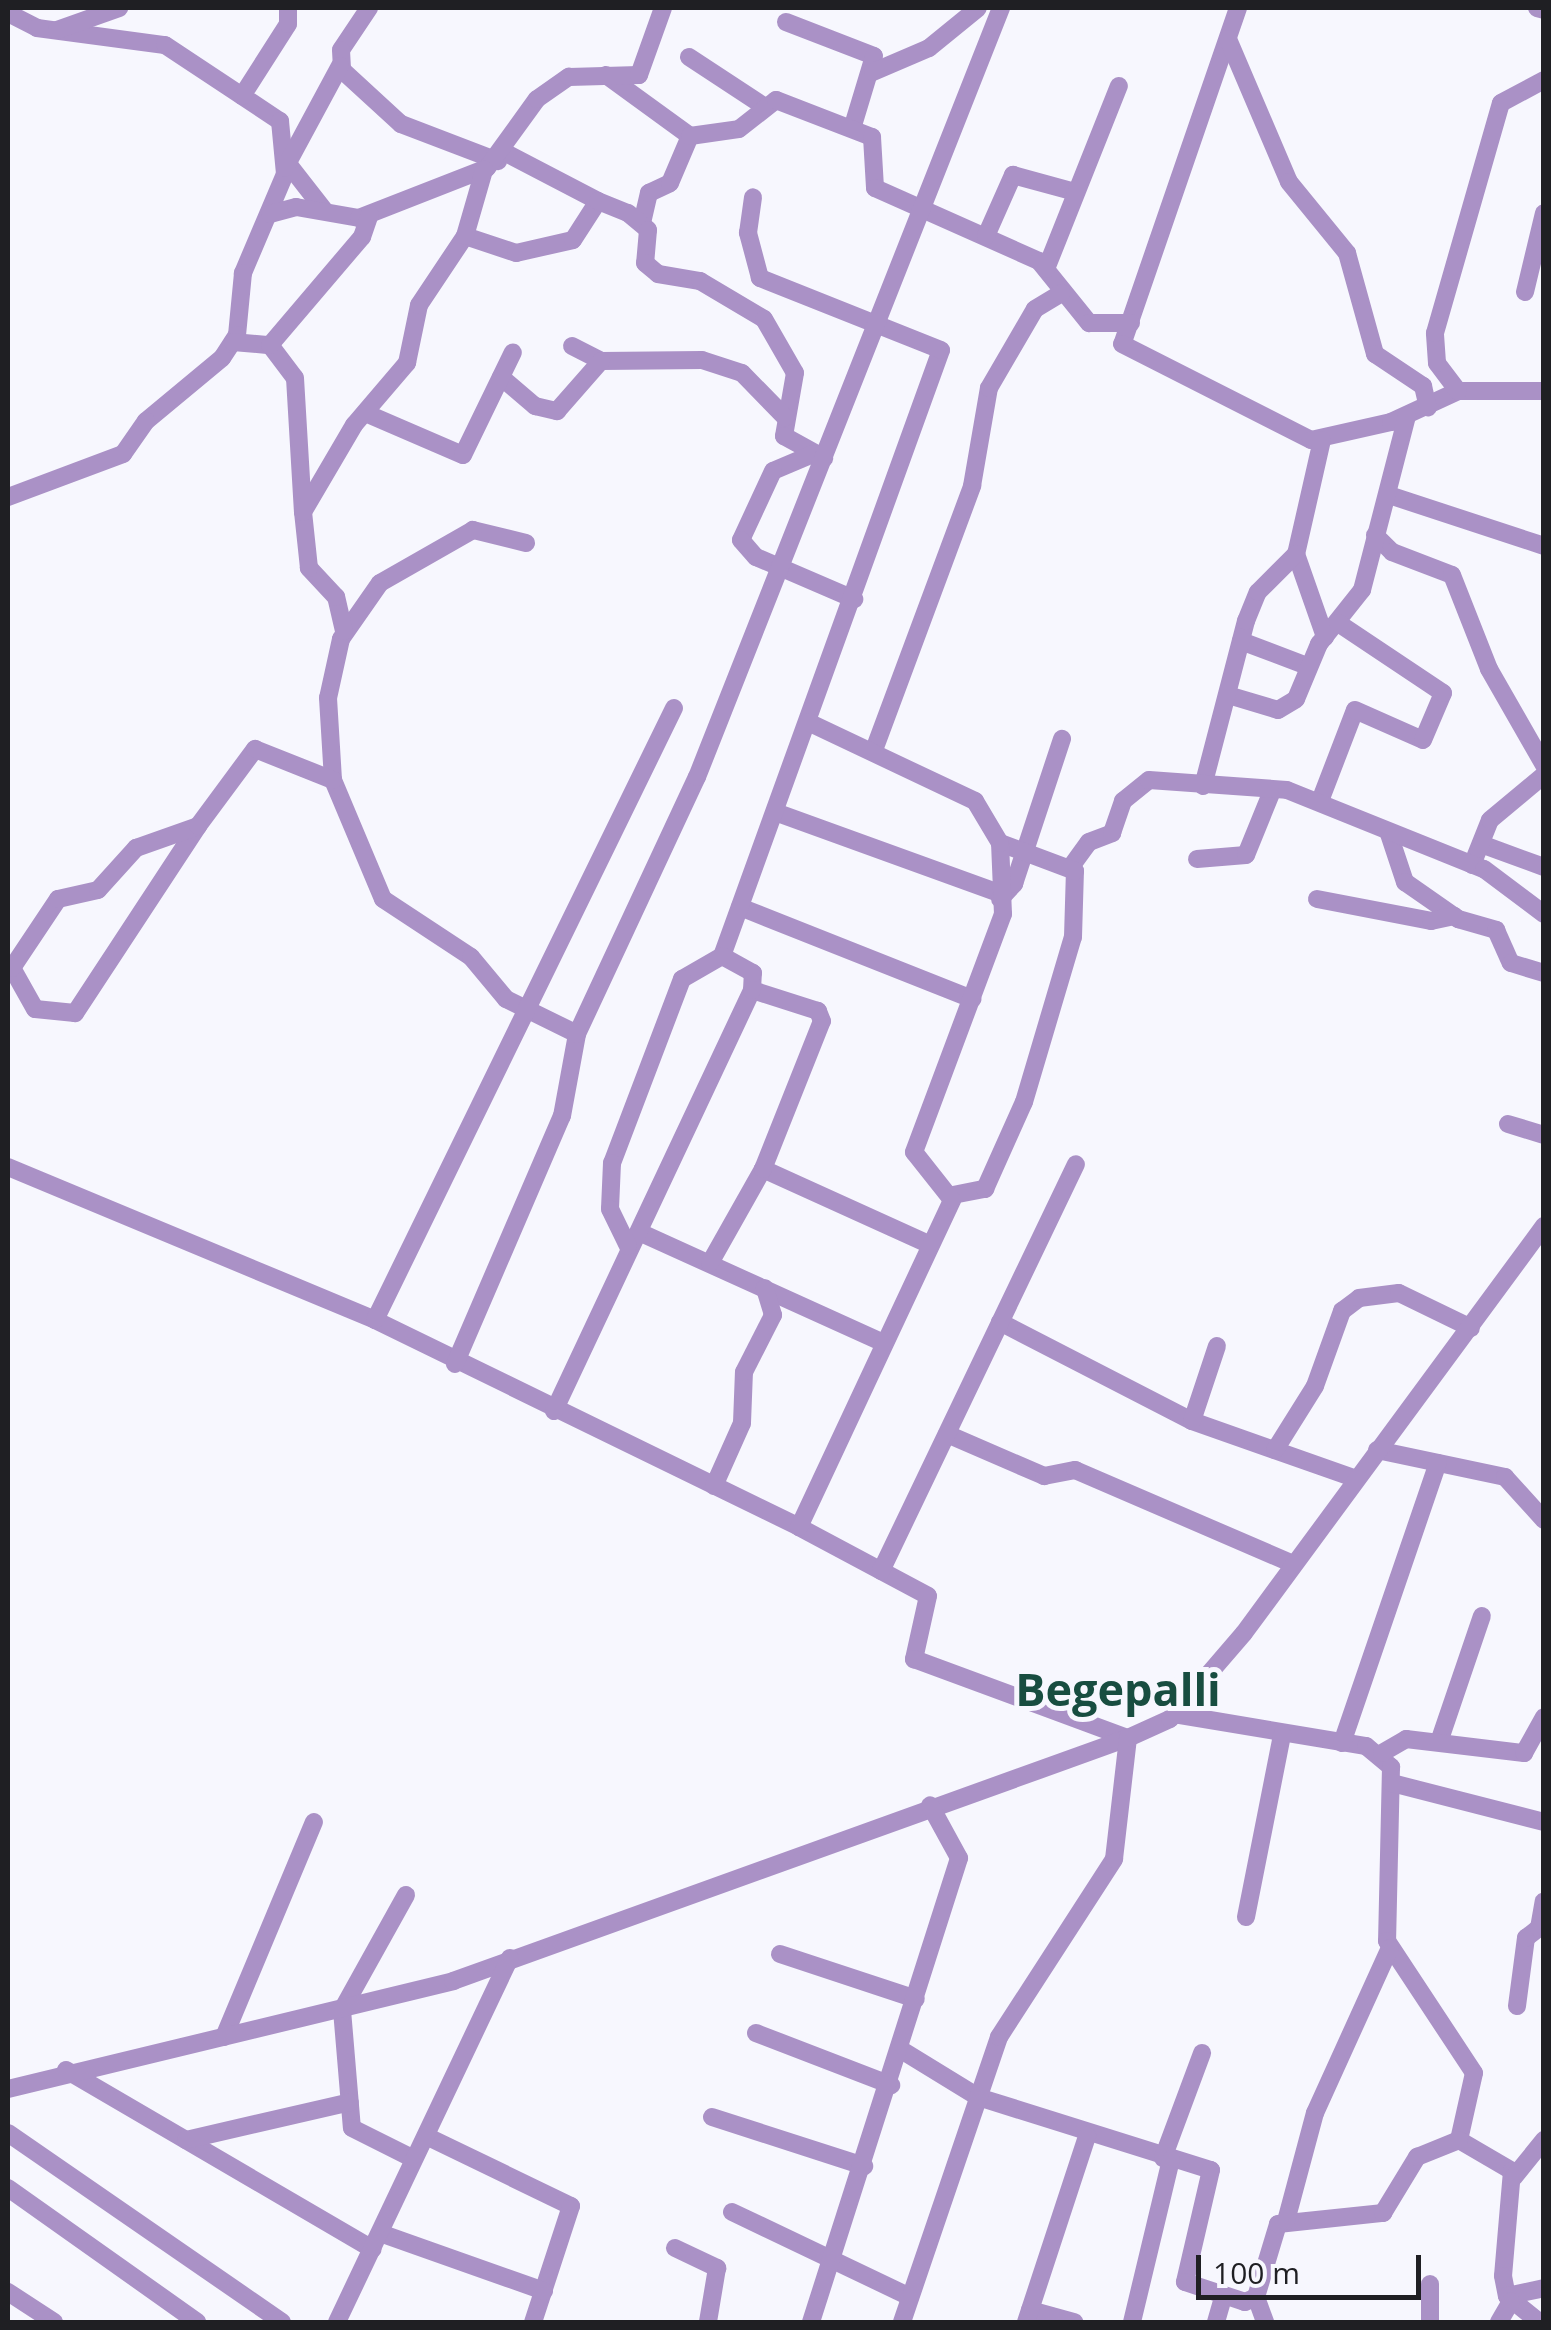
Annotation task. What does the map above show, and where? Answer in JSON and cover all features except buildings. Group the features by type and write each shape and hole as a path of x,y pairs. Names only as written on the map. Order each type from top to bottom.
{"street":[{"path":"56,30 119,8"},
{"path":"242,96 288,24 288,8"},
{"path":"8,497 127,451 233,342 243,273 287,167 369,8"},
{"path":"302,512 354,425 370,416 407,363 419,305 465,236 495,161 542,94 574,75 639,76 662,8"},
{"path":"873,72 928,48 978,8"},
{"path":"455,1364 562,1116 577,1034 783,570 818,456 1002,8"},
{"path":"1238,8 1122,344 1322,440 1407,416 1458,390 1544,391"},
{"path":"8,13 56,30 161,44 283,126 287,167 329,215"},
{"path":"786,22 871,54 873,72 852,129"},
{"path":"1228,39 1290,182 1347,253 1376,354 1423,386 1428,407"},
{"path":"690,57 765,107"},
{"path":"340,66 401,124 598,201 642,224 650,233 645,264 658,274 700,281 764,319 795,373 785,417 785,438 818,456"},
{"path":"606,74 690,136 724,135 776,100 876,140 875,188 986,236 1046,269 1062,293 1093,325 1131,323"},
{"path":"1423,386 1436,363 1436,333 1501,102 1544,80"},
{"path":"1046,269 1119,86"},
{"path":"642,224 649,193 670,183 690,136"},
{"path":"270,214 296,207 329,215 370,214 495,161"},
{"path":"986,236 1013,175 1075,192"},
{"path":"753,197 757,275 941,350 722,956 682,979 612,1163 610,1210 633,1239 710,1263 881,1342"},
{"path":"465,236 511,253 563,245 598,201"},
{"path":"270,346 362,237 370,214"},
{"path":"1525,292 1541,224"},
{"path":"874,750 972,486 989,388 1035,309 1062,293"},
{"path":"233,342 270,346 296,382 302,512 309,568 336,597 344,631"},
{"path":"572,346 601,362 705,361 748,376 785,417"},
{"path":"370,416 463,455 513,352"},
{"path":"501,377 535,406 556,412 601,362"},
{"path":"1436,363 1458,390"},
{"path":"1228,695 1285,710 1307,666 1362,590 1407,416"},
{"path":"1203,786 1258,592 1296,554 1322,440"},
{"path":"818,456 773,470 741,536 752,554 854,598"},
{"path":"1389,495 1544,546"},
{"path":"526,542 470,531 380,582 344,631 328,698 333,780 383,899 532,1010 577,1034"},
{"path":"1375,535 1392,552 1452,575 1489,669 1544,765"},
{"path":"1296,554 1331,630 1443,693 1424,740 1355,710 1320,801"},
{"path":"1241,641 1307,666"},
{"path":"375,1320 532,1010 674,708"},
{"path":"808,722 972,798 1000,843 1002,921 914,1152 953,1195"},
{"path":"1000,896 1024,847 1062,738"},
{"path":"198,826 139,846 98,890 56,902 12,968 35,1009 75,1013 198,826 255,749 333,780"},
{"path":"1472,865 1509,799 1544,776"},
{"path":"953,1195 982,1192 1024,1102 1072,942 1070,868 1090,842 1112,833 1134,787 1272,791 1320,801 1389,834 1472,865 1544,914"},
{"path":"1197,859 1246,855 1272,791"},
{"path":"775,812 1000,896"},
{"path":"1389,834 1405,882 1454,916 1496,930 1511,963 1544,973"},
{"path":"1000,843 1024,847 1070,868"},
{"path":"1481,844 1544,867"},
{"path":"1317,899 1431,921 1454,916"},
{"path":"740,908 972,999"},
{"path":"554,1411 752,990 753,973 722,956"},
{"path":"710,1263 764,1169 823,1018 752,990"},
{"path":"1508,1124 1544,1135"},
{"path":"881,1571 1076,1164"},
{"path":"8,1167 375,1320 455,1364 799,1527 928,1596 914,1659 1128,1738"},
{"path":"764,1169 928,1244"},
{"path":"799,1527 881,1342 953,1195"},
{"path":"8,2089 66,2070 342,2010 510,1958 930,1805 1128,1738 1174,1714 1471,1328 1544,1226"},
{"path":"714,1486 742,1423 744,1372 773,1315 765,1288"},
{"path":"1276,1450 1314,1386 1342,1310 1359,1298 1400,1293 1471,1328"},
{"path":"1000,1322 1192,1421 1354,1478"},
{"path":"1192,1421 1216,1346"},
{"path":"946,1434 1044,1476 1076,1470 1292,1564"},
{"path":"1377,1450 1504,1477 1544,1520"},
{"path":"1342,1743 1438,1462"},
{"path":"1439,1742 1482,1616"},
{"path":"1174,1714 1382,1753"},
{"path":"1382,1753 1396,1740 1524,1752 1544,1716"},
{"path":"1246,1918 1282,1734"},
{"path":"902,2322 978,2097 1022,1991 1114,1859 1128,1738"},
{"path":"1286,2222 1315,2113 1390,1948 1392,1783 1382,1753"},
{"path":"1392,1783 1540,1815"},
{"path":"811,2322 902,2052 959,1858 930,1805"},
{"path":"224,2036 314,1822"},
{"path":"406,1895 342,2010 352,2128 414,2158"},
{"path":"1517,2006 1526,1938 1539,1928 1544,1901"},
{"path":"1390,1948 1474,2073 1459,2140"},
{"path":"780,1954 916,1999"},
{"path":"337,2322 510,1958"},
{"path":"756,2032 891,2086"},
{"path":"902,2052 978,2097 1087,2136 1213,2174 1184,2277 1189,2288 1224,2298 1256,2297"},
{"path":"1132,2322 1167,2159 1202,2054"},
{"path":"66,2070 186,2140 376,2241 544,2292"},
{"path":"186,2140 350,2102"},
{"path":"712,2117 864,2166"},
{"path":"8,2133 282,2322"},
{"path":"426,2136 568,2202 573,2217 533,2322"},
{"path":"1074,2322 1028,2316 1087,2136"},
{"path":"1459,2140 1514,2177"},
{"path":"1265,2322 1256,2297 1274,2230 1286,2222 1382,2214 1417,2157 1459,2140"},
{"path":"1499,2322 1509,2299 1514,2177 1544,2140"},
{"path":"8,2188 197,2322"},
{"path":"732,2212 910,2297"},
{"path":"675,2248 717,2268 708,2322"},
{"path":"1430,2284 1430,2322"},
{"path":"1509,2299 1544,2288"},
{"path":"8,2292 54,2322"},
{"path":"1216,2322 1224,2298"},
{"path":"1509,2299 1539,2322"}],"district":[{"name":"Begepalli","path":"1118,1689"}]}
